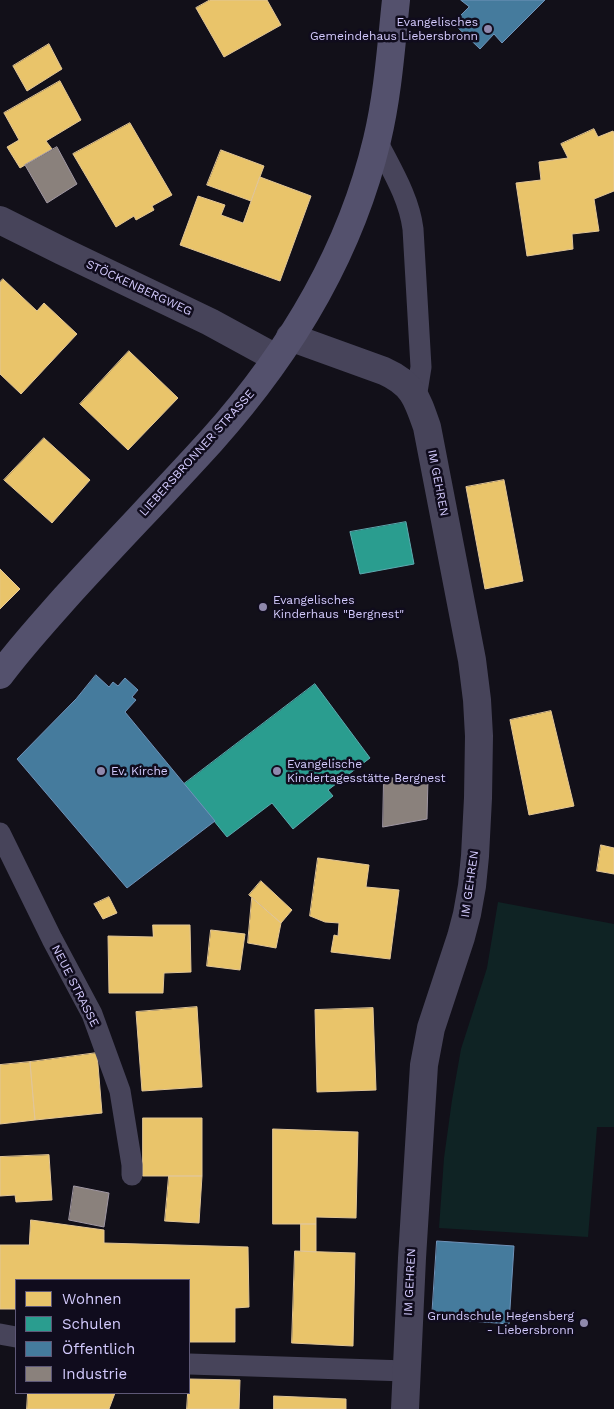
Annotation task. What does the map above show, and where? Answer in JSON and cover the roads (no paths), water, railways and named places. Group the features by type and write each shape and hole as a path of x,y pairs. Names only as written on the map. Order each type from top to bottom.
{"street":[{"name":"LIEBERSBRONNER STRASSE","path":"0,675 26,642 106,552 233,416 283,348 319,289 336,255 360,195 377,141 388,83 394,1"},
{"name":"STÖCKENBERGWEG","path":"0,220 62,252 210,322 283,348"},
{"name":"IM GEHREN","path":"283,348 384,371 396,377 411,390 416,398 427,427 472,660 477,700 479,736 477,828 472,886 461,938 431,1028 424,1065 405,1409"}],"lane":[{"name":"IM GEHREN","path":"377,141 408,204 413,229 420,367 416,398"},
{"name":"NEUE STRASSE","path":"0,833 52,939 92,1014 99,1032 120,1091 132,1175"},
{"path":"0,1334 15,1337"},
{"path":"190,1364 406,1371"}],"place":[{"name":"Evangelisches Gemeindehaus Liebersbronn","path":"488,29"},
{"name":"Evangelisches Kinderhaus \"Bergnest\"","path":"263,607"},
{"name":"Ev. Kirche","path":"101,771"},
{"name":"Evangelische Kindertagesstätte Bergnest","path":"277,771"},
{"name":"Grundschule Hegensberg - Liebersbronn","path":"584,1323"}]}
